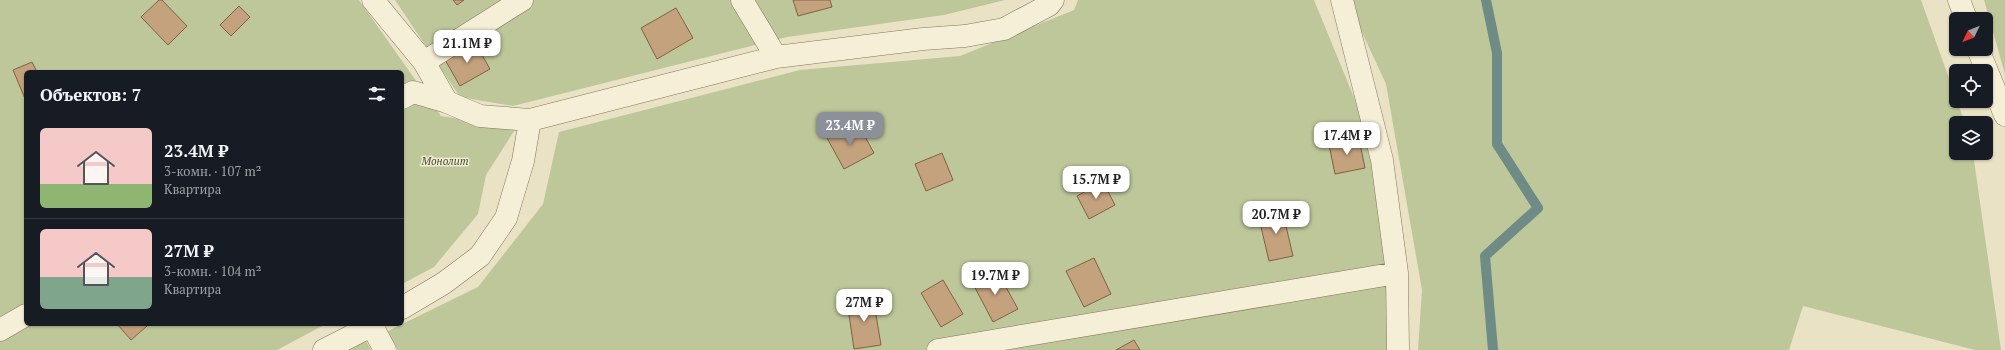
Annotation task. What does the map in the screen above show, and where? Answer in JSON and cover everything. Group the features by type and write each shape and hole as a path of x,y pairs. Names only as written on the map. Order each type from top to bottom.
{"lane":[{"path":"374,0 424,62 447,102"},
{"path":"424,62 522,0"},
{"path":"742,0 776,57"},
{"path":"404,97 413,92 447,102 480,116 530,120 776,57 923,39 965,36 1004,29 1049,5 1053,0"},
{"path":"1342,0 1382,160 1397,273 1398,350"},
{"path":"1959,0 1963,12"},
{"path":"1981,56 2005,115"},
{"path":"404,307 444,283 480,256 506,218 523,161 530,120"},
{"path":"938,350 1397,273"},
{"path":"0,330 24,316"},
{"path":"324,350 371,326"},
{"path":"373,326 385,350"}],"green space":[{"name":"Монолит","path":"0,0 359,0 441,116 516,128 486,175 478,214 434,267 404,283 404,70 24,70 24,326 322,326 277,350 0,350"},
{"path":"395,0 1005,0 944,15 787,37 513,106 460,97"},
{"path":"1078,0 1314,0 1369,134 1388,281 1387,350 398,350 388,331 398,326 404,326 404,323 478,287 543,204 559,132 800,70 960,56 1074,10"},
{"path":"1347,0 1921,0 1949,78 1949,108 1960,108 1962,116 1949,116 1949,160 1974,160 2001,350 1975,350 1803,306 1789,350 1418,350 1422,290 1386,84"},
{"path":"1984,0 2005,0 2005,74 1993,32 1993,12 1987,12"},
{"path":"365,339 371,350 345,350"}],"building":[{"path":"159,0 162,0 187,26 168,45 141,17"},
{"path":"453,0 464,0 457,5"},
{"path":"793,0 830,0 832,7 798,16"},
{"path":"239,6 250,17 231,36 220,25"},
{"path":"676,8 693,38 657,59 641,28"},
{"path":"474,41 490,69 460,86 444,58"},
{"path":"32,62 36,70 24,70 24,96 13,70"},
{"path":"857,122 874,153 844,169 827,138"},
{"path":"1359,139 1365,168 1335,174 1329,145"},
{"path":"942,153 953,180 926,191 915,164"},
{"path":"1103,182 1115,205 1089,219 1077,196"},
{"path":"1282,209 1293,256 1269,261 1258,214"},
{"path":"1094,258 1111,294 1084,307 1066,271"},
{"path":"996,269 1018,309 993,322 972,282"},
{"path":"943,280 963,314 941,327 921,293"},
{"path":"873,297 881,345 854,349 847,301"},
{"path":"119,326 147,326 131,340"},
{"path":"1134,340 1140,350 1116,350"}],"waterway":[{"path":"1486,0 1497,53 1497,144 1538,208 1485,256 1493,350"}]}
